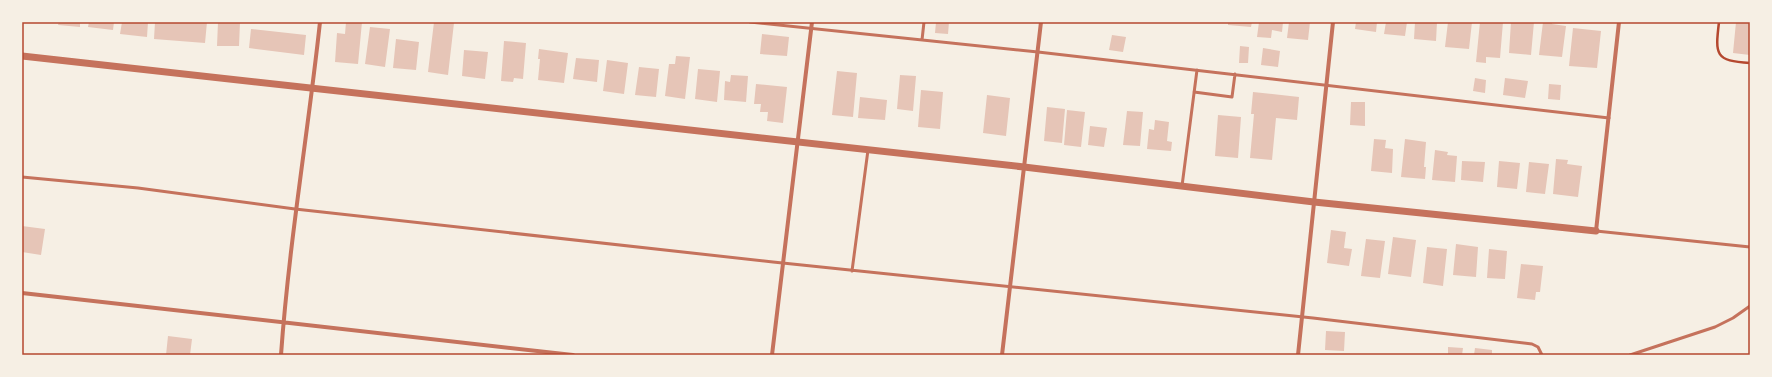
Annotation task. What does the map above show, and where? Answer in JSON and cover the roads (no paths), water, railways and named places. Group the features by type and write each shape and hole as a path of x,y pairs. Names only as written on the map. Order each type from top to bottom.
{"street":[{"path":"280,355 295,209 313,89 320,22"},
{"path":"772,355 812,22"},
{"path":"1002,355 1041,22"},
{"path":"1298,355 1333,22"},
{"path":"22,56 1024,167 1314,202 1596,231 1618,22"},
{"path":"22,293 573,355"}],"lane":[{"path":"750,22 1235,74 1609,118"},
{"path":"922,40 924,22"},
{"path":"1182,186 1197,70"},
{"path":"1194,92 1232,97 1235,74"},
{"path":"852,270 868,150"},
{"path":"22,177 138,188 295,209 783,263 1302,317 1532,344 1538,347 1542,355"},
{"path":"1596,231 1750,247"},
{"path":"1630,355 1715,327 1733,318 1750,306"}]}
